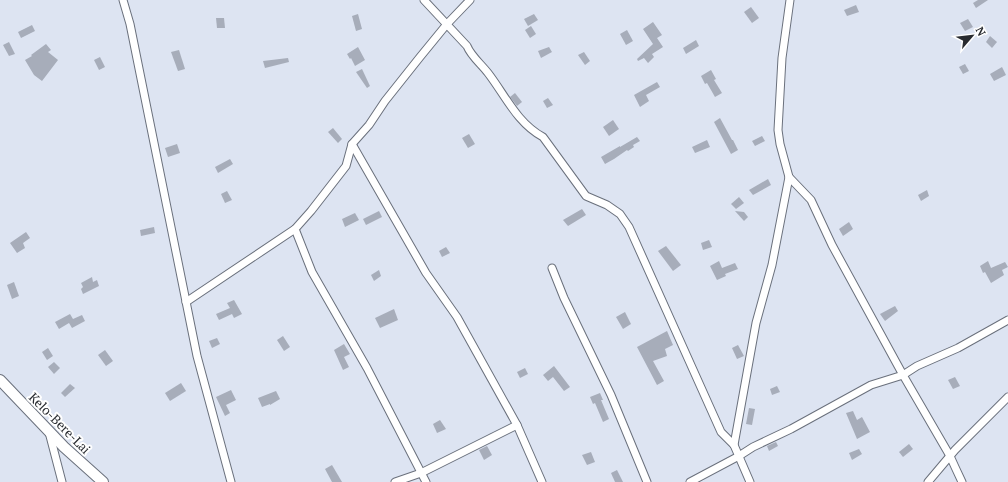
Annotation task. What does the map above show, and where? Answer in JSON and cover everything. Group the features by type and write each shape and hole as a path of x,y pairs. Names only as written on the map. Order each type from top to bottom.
{"main road":[{"name":"Kelo-Bere-Lai","path":"0,380 64,447 103,482"}],"street":[{"path":"123,0 130,24 197,356 231,482"},
{"path":"424,0 467,46 469,52 488,73 516,115 535,133 542,137 586,196 607,205 620,214 629,227 721,432 734,445 750,482"},
{"path":"186,302 295,229 346,166 352,144 369,125 385,101 447,24 470,0"},
{"path":"790,0 782,58 778,130 780,144 790,177 811,200 832,245 903,375 950,456 962,482"},
{"path":"352,144 426,273 457,317 517,425 542,482"},
{"path":"734,445 756,323 772,265 790,177"},
{"path":"295,229 312,272 367,368 426,482"},
{"path":"552,268 564,298 611,395 648,482"},
{"path":"690,482 753,447 792,429 871,385 903,375 917,366 958,348 1008,320"},
{"path":"928,482 950,456 1008,397"},
{"path":"395,482 422,473 517,425"},
{"path":"48,431 62,482"}],"building":[{"path":"978,0 988,0 976,8 973,3"},
{"path":"856,5 859,12 847,16 844,10"},
{"path":"751,7 759,18 752,23 744,12"},
{"path":"358,14 362,29 356,31 352,16"},
{"path":"534,14 538,20 528,26 524,19"},
{"path":"216,18 224,18 225,28 217,28"},
{"path":"968,19 973,27 965,31 960,23"},
{"path":"653,22 662,35 657,38 663,47 652,54 654,57 648,63 644,58 638,61 637,59 653,44 643,29"},
{"path":"32,25 35,31 21,38 18,32"},
{"path":"531,26 536,34 530,38 525,30"},
{"path":"627,30 633,41 626,45 620,34"},
{"path":"990,36 997,42 992,48 986,42"},
{"path":"696,40 699,46 686,54 683,48"},
{"path":"9,42 15,54 9,56 3,45"},
{"path":"46,44 51,50 48,52 58,60 42,81 34,75 25,60"},
{"path":"358,47 365,60 355,66 347,54"},
{"path":"549,47 552,52 541,58 538,51"},
{"path":"179,50 185,69 178,71 171,52"},
{"path":"584,52 590,61 585,65 578,55"},
{"path":"100,57 105,67 99,70 94,60"},
{"path":"288,58 289,62 265,68 263,61"},
{"path":"965,64 969,71 963,74 959,67"},
{"path":"1002,67 1006,75 994,81 990,74"},
{"path":"362,69 370,86 367,88 356,72"},
{"path":"711,70 716,79 714,80 722,93 715,97 701,76"},
{"path":"657,82 660,87 646,95 649,101 640,107 634,95"},
{"path":"515,93 522,102 517,106 510,97"},
{"path":"548,98 553,105 547,108 543,101"},
{"path":"720,118 738,150 731,154 714,122"},
{"path":"613,120 619,129 609,136 603,127"},
{"path":"333,128 342,139 338,143 328,132"},
{"path":"469,134 475,144 468,148 462,138"},
{"path":"762,136 765,141 755,146 752,141"},
{"path":"637,137 640,141 633,145 634,147 605,164 601,157"},
{"path":"707,140 710,147 695,153 692,147"},
{"path":"177,144 180,153 168,157 165,148"},
{"path":"230,159 233,164 218,173 215,167"},
{"path":"768,179 771,185 753,195 749,190"},
{"path":"927,190 929,196 921,201 918,195"},
{"path":"227,191 232,200 225,203 221,194"},
{"path":"739,197 744,203 736,209 731,204"},
{"path":"582,209 586,215 568,226 563,220"},
{"path":"379,211 382,217 366,225 363,219"},
{"path":"735,211 744,212 748,217 744,221"},
{"path":"355,213 359,220 345,227 342,219"},
{"path":"849,222 853,229 843,236 839,229"},
{"path":"154,227 155,233 141,236 140,230"},
{"path":"26,232 30,238 23,243 25,248 17,253 10,243"},
{"path":"709,240 712,247 703,250 701,243"},
{"path":"666,246 681,265 673,271 658,251"},
{"path":"446,247 450,253 442,257 439,251"},
{"path":"719,261 722,268 735,263 738,269 725,274 726,276 717,280 710,266"},
{"path":"988,261 991,268 1005,262 1008,267 1002,270 1004,275 991,283 985,272 983,273 980,266"},
{"path":"379,270 381,276 374,281 371,275"},
{"path":"92,277 93,282 97,280 99,286 83,294 81,289 83,287 81,283"},
{"path":"14,282 19,296 12,299 7,285"},
{"path":"234,300 242,314 234,318 232,314 219,320 216,314 230,308 227,303"},
{"path":"895,306 898,311 885,321 880,314"},
{"path":"394,309 398,320 380,328 375,318"},
{"path":"625,312 631,324 623,329 616,317"},
{"path":"70,314 73,319 82,315 85,321 72,328 69,323 59,329 55,322"},
{"path":"667,331 673,345 665,349 667,356 653,361 664,381 657,385 637,347"},
{"path":"283,336 290,347 284,351 277,340"},
{"path":"217,338 220,344 212,348 209,341"},
{"path":"344,344 350,354 344,357 349,367 343,370 334,350"},
{"path":"738,345 744,356 737,359 732,348"},
{"path":"48,348 53,356 47,360 42,352"},
{"path":"105,350 113,361 106,366 98,355"},
{"path":"54,362 60,368 54,374 48,367"},
{"path":"554,366 570,387 564,391 553,377 548,381 543,375"},
{"path":"525,368 528,374 520,378 517,372"},
{"path":"955,377 960,386 953,389 948,380"},
{"path":"181,383 186,391 170,401 165,393"},
{"path":"70,384 75,388 65,397 61,393"},
{"path":"777,386 780,392 772,395 770,389"},
{"path":"231,390 236,400 226,405 230,413 225,416 216,397"},
{"path":"276,391 280,399 270,405 262,407 258,398"},
{"path":"600,393 603,400 601,400 609,419 603,422 595,403 593,404 590,397"},
{"path":"749,408 755,409 752,425 746,424"},
{"path":"853,411 857,420 862,417 870,432 857,439 846,413"},
{"path":"440,420 446,429 437,433 433,424"},
{"path":"776,442 778,446 769,451 767,446"},
{"path":"909,444 913,449 903,457 899,452"},
{"path":"487,446 492,455 484,460 479,450"},
{"path":"859,449 862,454 852,460 849,453"},
{"path":"591,452 595,462 587,465 582,455"},
{"path":"332,465 342,482 332,482 325,469"},
{"path":"617,470 623,482 615,482 611,473"}]}
